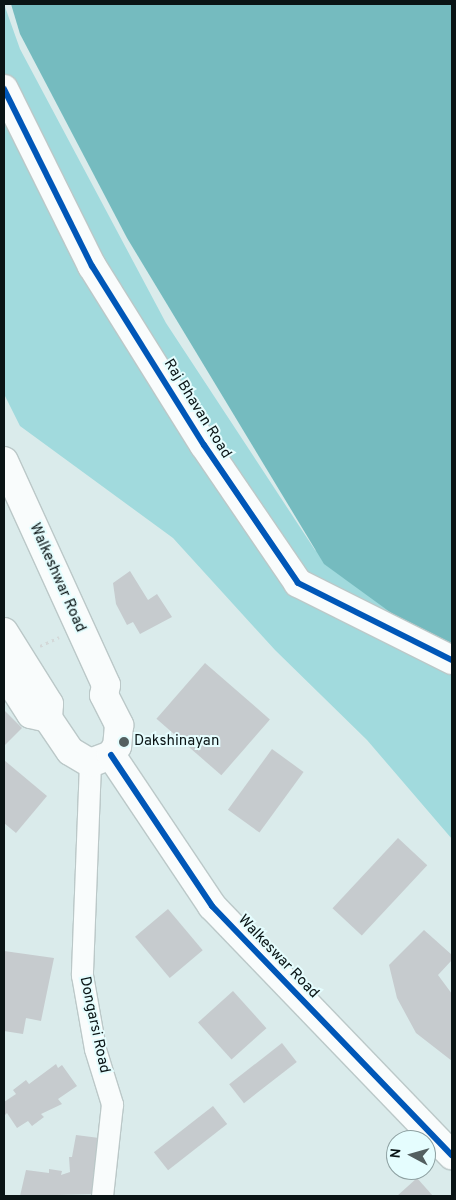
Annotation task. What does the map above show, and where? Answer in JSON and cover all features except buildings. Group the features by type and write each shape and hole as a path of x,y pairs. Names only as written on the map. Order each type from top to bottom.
{"street":[{"name":"Raj Bhavan Road","path":"4,89 92,266 204,445 298,583 452,660"},
{"name":"Walkeshwar Road","path":"4,461 106,685 104,695 119,725 117,746 101,759"},
{"name":"Walkeshwar Road","path":"4,503 93,692 104,695"},
{"path":"4,632 48,704 48,718 70,751 101,759"},
{"path":"4,672 31,714 48,718"},
{"name":"Walkeswar Road","path":"101,759 212,906 452,1155"},
{"name":"Dongarsi Road","path":"101,759 82,975 96,1049 112,1104 102,1196"}],"shaded area":[{"path":"4,4 20,49 166,323 315,550 452,618 452,839 367,740 275,650 173,538 20,426 4,394"},
{"path":"11,4 452,4 452,644 405,623 324,564 127,238 20,34"}],"cycle path":[{"path":"4,89 92,266 204,445 298,583 452,660"},
{"path":"111,755 212,906 452,1155"}],"place":[{"name":"Dakshinayan","path":"124,742"}]}
